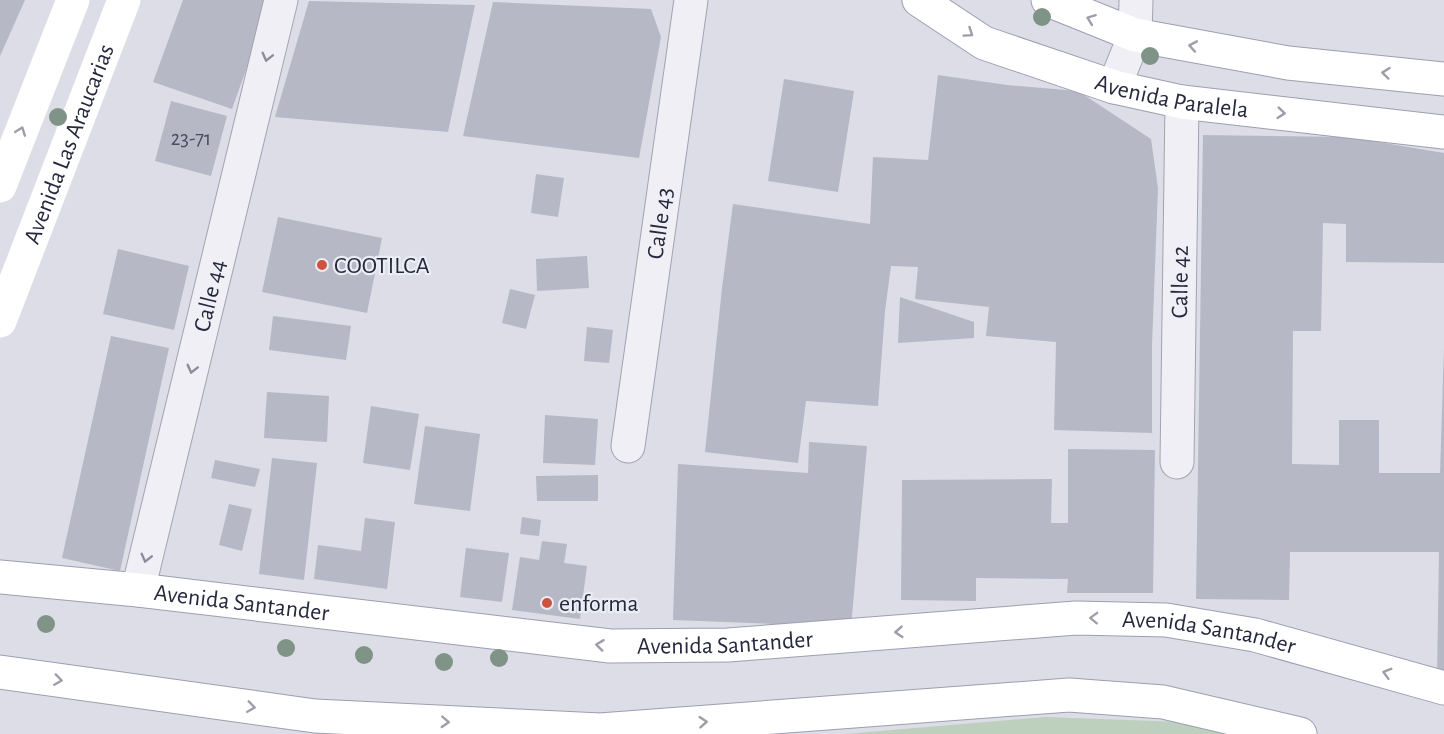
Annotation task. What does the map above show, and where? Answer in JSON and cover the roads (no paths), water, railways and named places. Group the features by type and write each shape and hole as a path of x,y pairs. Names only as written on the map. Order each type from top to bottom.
{"main road":[{"name":"Avenida Las Araucarias","path":"0,186 73,0"},
{"name":"Avenida Las Araucarias","path":"0,321 124,0"},
{"name":"Avenida Paralela","path":"920,0 984,43 1114,87 1182,102 1444,132"},
{"path":"1048,0 1135,35 1288,63 1444,79"},
{"path":"0,241 19,268"},
{"name":"Avenida Santander","path":"0,577 138,590 610,646 728,645 1076,618 1166,620 1255,635 1444,688"},
{"path":"0,672 313,725 600,730 1069,694 1163,702 1300,734"}],"street":[{"name":"Calle 44","path":"138,590 281,0"},
{"name":"Calle 43","path":"628,446 691,0"},
{"path":"905,0 920,0"},
{"path":"1114,87 1135,35 1136,0"},
{"name":"Calle 42","path":"1177,462 1182,102"}],"place":[{"name":"COOTILCA","path":"322,265"},
{"name":"enforma","path":"547,603"}]}
